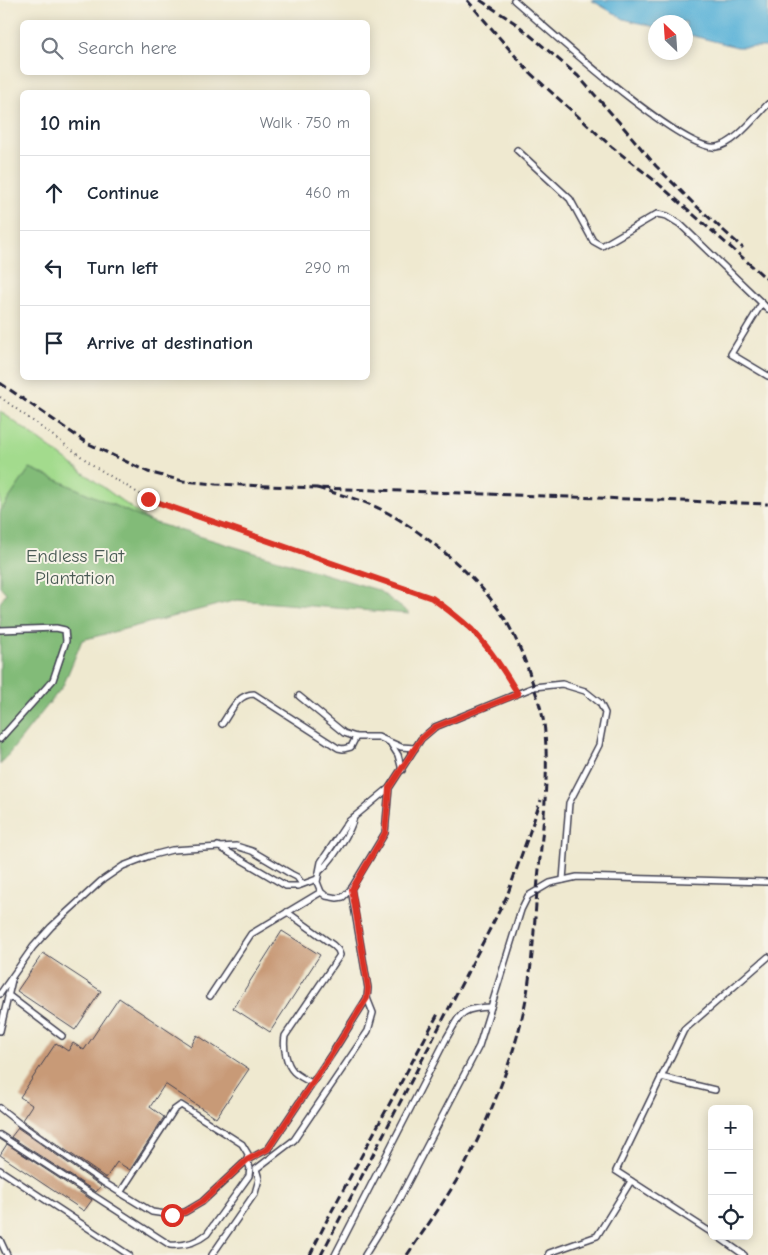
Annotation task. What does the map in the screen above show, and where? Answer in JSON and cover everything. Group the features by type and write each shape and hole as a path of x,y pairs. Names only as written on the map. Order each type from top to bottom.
{"lane":[{"path":"514,0 618,89 660,120 702,146 716,147 725,144 748,125 768,104"},
{"path":"517,150 570,199 593,241 602,246 657,214 667,216 680,224 768,309"},
{"path":"762,303 731,354 768,376"},
{"path":"0,630 56,628 65,630 66,641 53,680 0,739"},
{"path":"389,788 385,833 352,889 343,897 331,898 321,892 318,887 317,879 321,870 321,862 348,822 389,788 421,739 435,727 534,687 562,684 585,691 600,703 605,713 599,745 569,803 563,880"},
{"path":"222,724 240,698 248,694 254,694 338,748 351,747 356,737"},
{"path":"299,696 344,733 356,737 378,737 391,744 415,748"},
{"path":"391,744 398,755 402,770"},
{"path":"218,846 283,884 293,886 317,879"},
{"path":"0,994 33,947 51,927 101,881 123,866 149,856 172,850 236,846 252,851 297,877 302,884"},
{"path":"365,1255 395,1207 479,1046 521,910 528,896 550,883 578,877 768,882"},
{"path":"0,1108 120,1193 152,1212 172,1215 185,1212 202,1202 247,1160 268,1149 367,998 368,988 352,889"},
{"path":"210,996 251,934 321,892"},
{"path":"287,912 333,945 340,955 286,1036 284,1044 289,1063 294,1072 312,1083"},
{"path":"708,1230 616,1171 684,1030 768,958"},
{"path":"0,1031 13,976"},
{"path":"8,995 62,1036"},
{"path":"212,1255 255,1193 259,1179 256,1169 294,1140 368,1031 373,1013 367,998"},
{"path":"335,1255 461,1014 474,1007 491,1007"},
{"path":"661,1077 715,1090"},
{"path":"0,1134 170,1245 182,1246 190,1244 207,1234 248,1176 250,1168 247,1160 248,1154 242,1144 181,1105 174,1110 120,1193"},
{"path":"0,1170 129,1255"},
{"path":"549,1255 549,1253 597,1236 632,1181"},
{"path":"0,1240 7,1255"},
{"path":"722,1240 744,1255"}],"path":[{"path":"0,397 97,468 148,499 432,598 473,631 503,669 518,694"}],"green space":[{"path":"0,411 149,521 30,468 0,512"},
{"name":"Endless Flat Plantation","path":"30,468 149,521 378,590 410,614 237,600 82,640 63,686 0,765 0,603 6,593 0,586 0,512"}],"water":[{"path":"591,0 768,0 768,47 737,47 693,36 693,15 648,15 648,25 624,19"}],"building":[{"path":"282,931 320,955 270,1032 233,1008"},
{"path":"43,953 101,991 75,1030 17,991"},
{"path":"119,998 191,1046 197,1035 249,1069 216,1118 165,1084 150,1107 164,1117 130,1170 117,1162 106,1178 22,1120 32,1105 20,1097 56,1043 68,1051 73,1043 84,1050"},
{"path":"18,1128 101,1186 96,1192 11,1137"},
{"path":"7,1144 92,1200 84,1211 0,1155"}],"railway":[{"path":"467,0 529,72 612,147 654,180 768,280"},
{"path":"480,0 518,25 578,76 656,166 694,204 743,248"},
{"path":"0,383 87,443 148,472 183,481 317,488 768,504"},
{"path":"317,488 370,504 386,512 417,531 476,582 499,610 523,655 544,727 546,750 544,818 533,943 524,1010 503,1079 464,1167 407,1255"},
{"path":"321,1255 507,896 541,800"},
{"path":"310,1255 439,1012"}],"route":[{"path":"148,499 432,598 473,631 503,669 518,694 435,727 421,739 389,788 385,833 352,889 368,988 367,998 268,1149 262,1154 247,1160 202,1202 185,1212 172,1215"}]}
